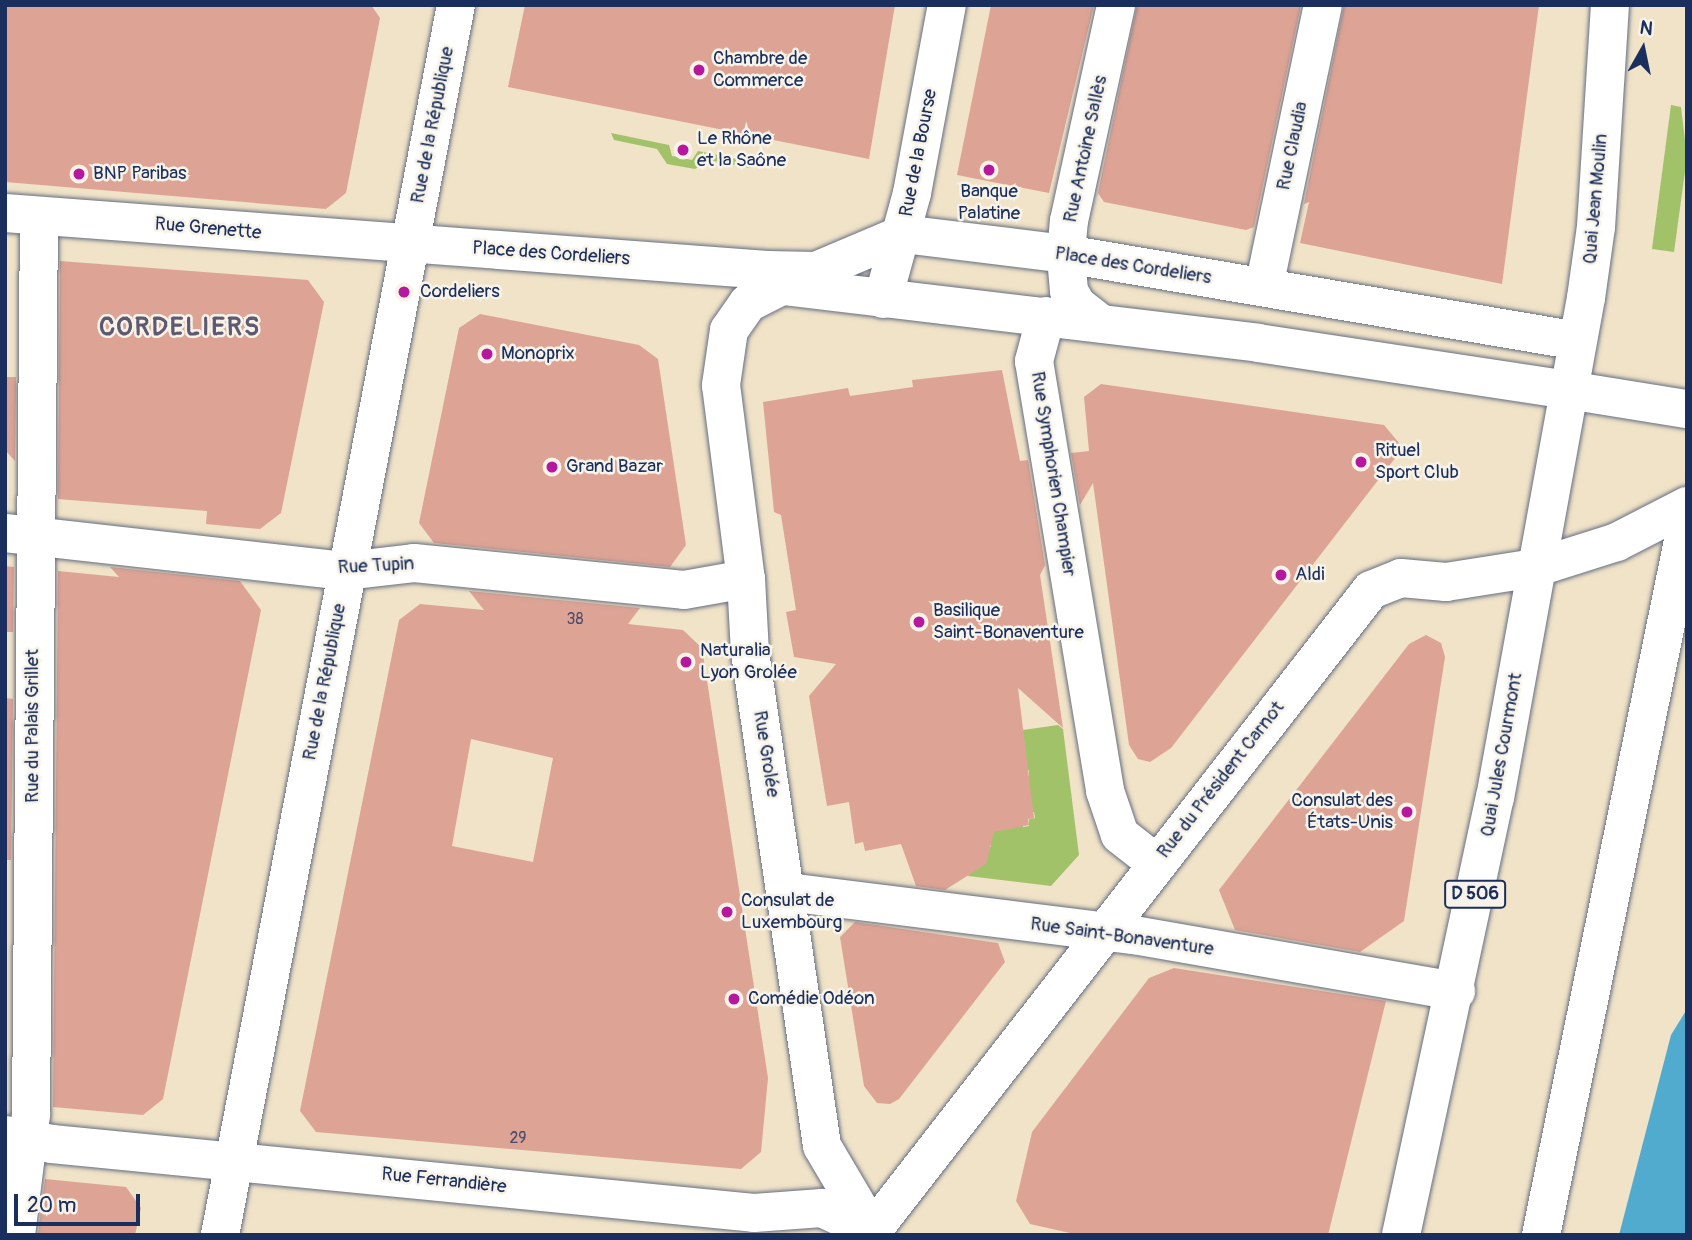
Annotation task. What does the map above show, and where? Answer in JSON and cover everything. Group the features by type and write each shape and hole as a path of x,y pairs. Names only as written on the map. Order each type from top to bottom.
{"street":[{"name":"Rue de la République","path":"219,1235 456,5"},
{"name":"Rue de la Bourse","path":"883,299 903,234 947,5"},
{"name":"Rue Antoine Sallès","path":"1100,323 1077,305 1069,291 1066,254 1069,221 1116,5"},
{"name":"Rue Claudia","path":"1264,287 1323,5"},
{"name":"Quai Jean Moulin","path":"1568,390 1596,227 1610,5"},
{"name":"Rue Grenette","path":"22,215 411,245"},
{"name":"Rue du Palais Grillet","path":"16,1235 22,215"},
{"name":"Place des Cordeliers","path":"411,245 816,271 903,234 1066,254 1578,341"},
{"name":"Place des Cordeliers","path":"692,265 777,285 1100,323 1568,390"},
{"path":"692,265 717,283 727,299 729,330"},
{"name":"Rue Grolée","path":"816,271 777,285 748,303 729,330 721,385 746,579 750,652 822,1146 873,1234"},
{"name":"Rue Symphorien Champier","path":"1046,316 1034,361 1105,791 1120,835 1156,863"},
{"path":"1568,390 1687,409"},
{"name":"Quai Jules Courmont","path":"1401,1235 1456,991 1495,798 1568,390"},
{"name":"Rue du Président Carnot","path":"873,1234 1102,932 1371,590 1401,578 1446,582 1535,568 1617,542 1687,506"},
{"path":"1541,1235 1687,521"},
{"name":"Rue Tupin","path":"20,535 346,571 414,563 684,590 746,579"},
{"name":"Rue Saint-Bonaventure","path":"787,892 1102,932 1456,991"},
{"name":"Rue Ferrandière","path":"17,1137 754,1213 822,1208 873,1234"}],"green space":[{"path":"1671,105 1681,107 1687,157 1674,252 1652,249"},
{"path":"611,133 669,145 672,156 692,160 698,151 757,163 750,168 709,160 695,169 667,164 657,149 614,140"},
{"path":"1058,725 1063,729 1079,855 1051,886 968,876 984,846 991,847 983,826 1022,820 1023,827 1029,826 1029,819 1035,818 1034,812 1028,813 1023,777 1029,776 1029,770 1021,771 1016,731"}],"water":[{"path":"1687,1009 1687,1235 1619,1235 1671,1035"}],"building":[{"path":"5,5 371,5 380,18 346,193 326,209 5,182"},
{"name":"Chambre de Commerce","path":"525,5 895,5 869,159 508,87"},
{"path":"991,5 1094,5 1049,193 957,175"},
{"path":"1137,5 1301,5 1254,227 1246,230 1104,202 1098,193"},
{"path":"1344,5 1539,5 1502,284 1300,243 1309,202 1304,204"},
{"path":"60,261 308,280 324,302 281,513 260,529 206,524 207,511 58,499"},
{"name":"Grand Bazar","path":"480,314 639,345 658,359 686,545 670,567 434,543 419,523 459,328"},
{"name":"Basilique Saint-Bonaventure","path":"1002,370 1020,461 1028,460 1045,565 1040,575 1063,728 1018,688 1034,818 1028,819 1029,825 994,832 986,864 945,890 916,886 901,844 865,851 863,842 855,844 849,802 827,806 809,696 836,664 794,657 786,612 796,610 781,515 774,512 763,402 848,388 850,396 913,387 912,380"},
{"path":"5,377 16,377 15,461 5,450"},
{"path":"1101,384 1384,425 1399,443 1396,457 1171,748 1150,762 1138,759 1129,745 1093,483 1080,505 1071,453 1089,451 1084,397"},
{"path":"5,566 14,567 13,632 5,632"},
{"path":"110,567 240,581 261,610 163,1099 143,1115 53,1107 58,571 119,577"},
{"path":"469,591 640,608 628,624 683,630 702,648 768,1078 761,1152 741,1169 316,1132 300,1111 399,620 420,604 484,610","holes":["471,739 553,758 533,862 452,846"]},
{"path":"1426,635 1441,643 1445,657 1404,921 1360,952 1235,930 1219,890 1409,644"},
{"path":"5,698 13,699 11,860 5,860"},
{"path":"855,922 998,943 1005,962 899,1099 890,1104 877,1103 864,1086 840,937"},
{"path":"1174,968 1386,1001 1328,1235 1079,1235 1030,1224 1016,1201 1032,1132 1149,978"},
{"path":"45,1179 126,1187 141,1208 135,1235 38,1235"}],"place":[{"name":"Chambre de Commerce","path":"699,70"},
{"name":"Le Rhône et la Saône","path":"683,150"},
{"name":"Banque Palatine","path":"989,170"},
{"name":"BNP Paribas","path":"79,174"},
{"name":"Cordeliers","path":"404,292"},
{"name":"Monoprix","path":"487,354"},
{"name":"Rituel Sport Club","path":"1361,462"},
{"name":"Grand Bazar","path":"552,467"},
{"name":"Aldi","path":"1281,575"},
{"name":"Basilique Saint-Bonaventure","path":"919,622"},
{"name":"Naturalia Lyon Grolée","path":"686,662"},
{"name":"Consulat des États-Unis","path":"1407,812"},
{"name":"Consulat de Luxembourg","path":"727,912"},
{"name":"Comédie Odéon","path":"734,999"}],"district":[{"name":"CORDELIERS","path":"180,328"}]}
